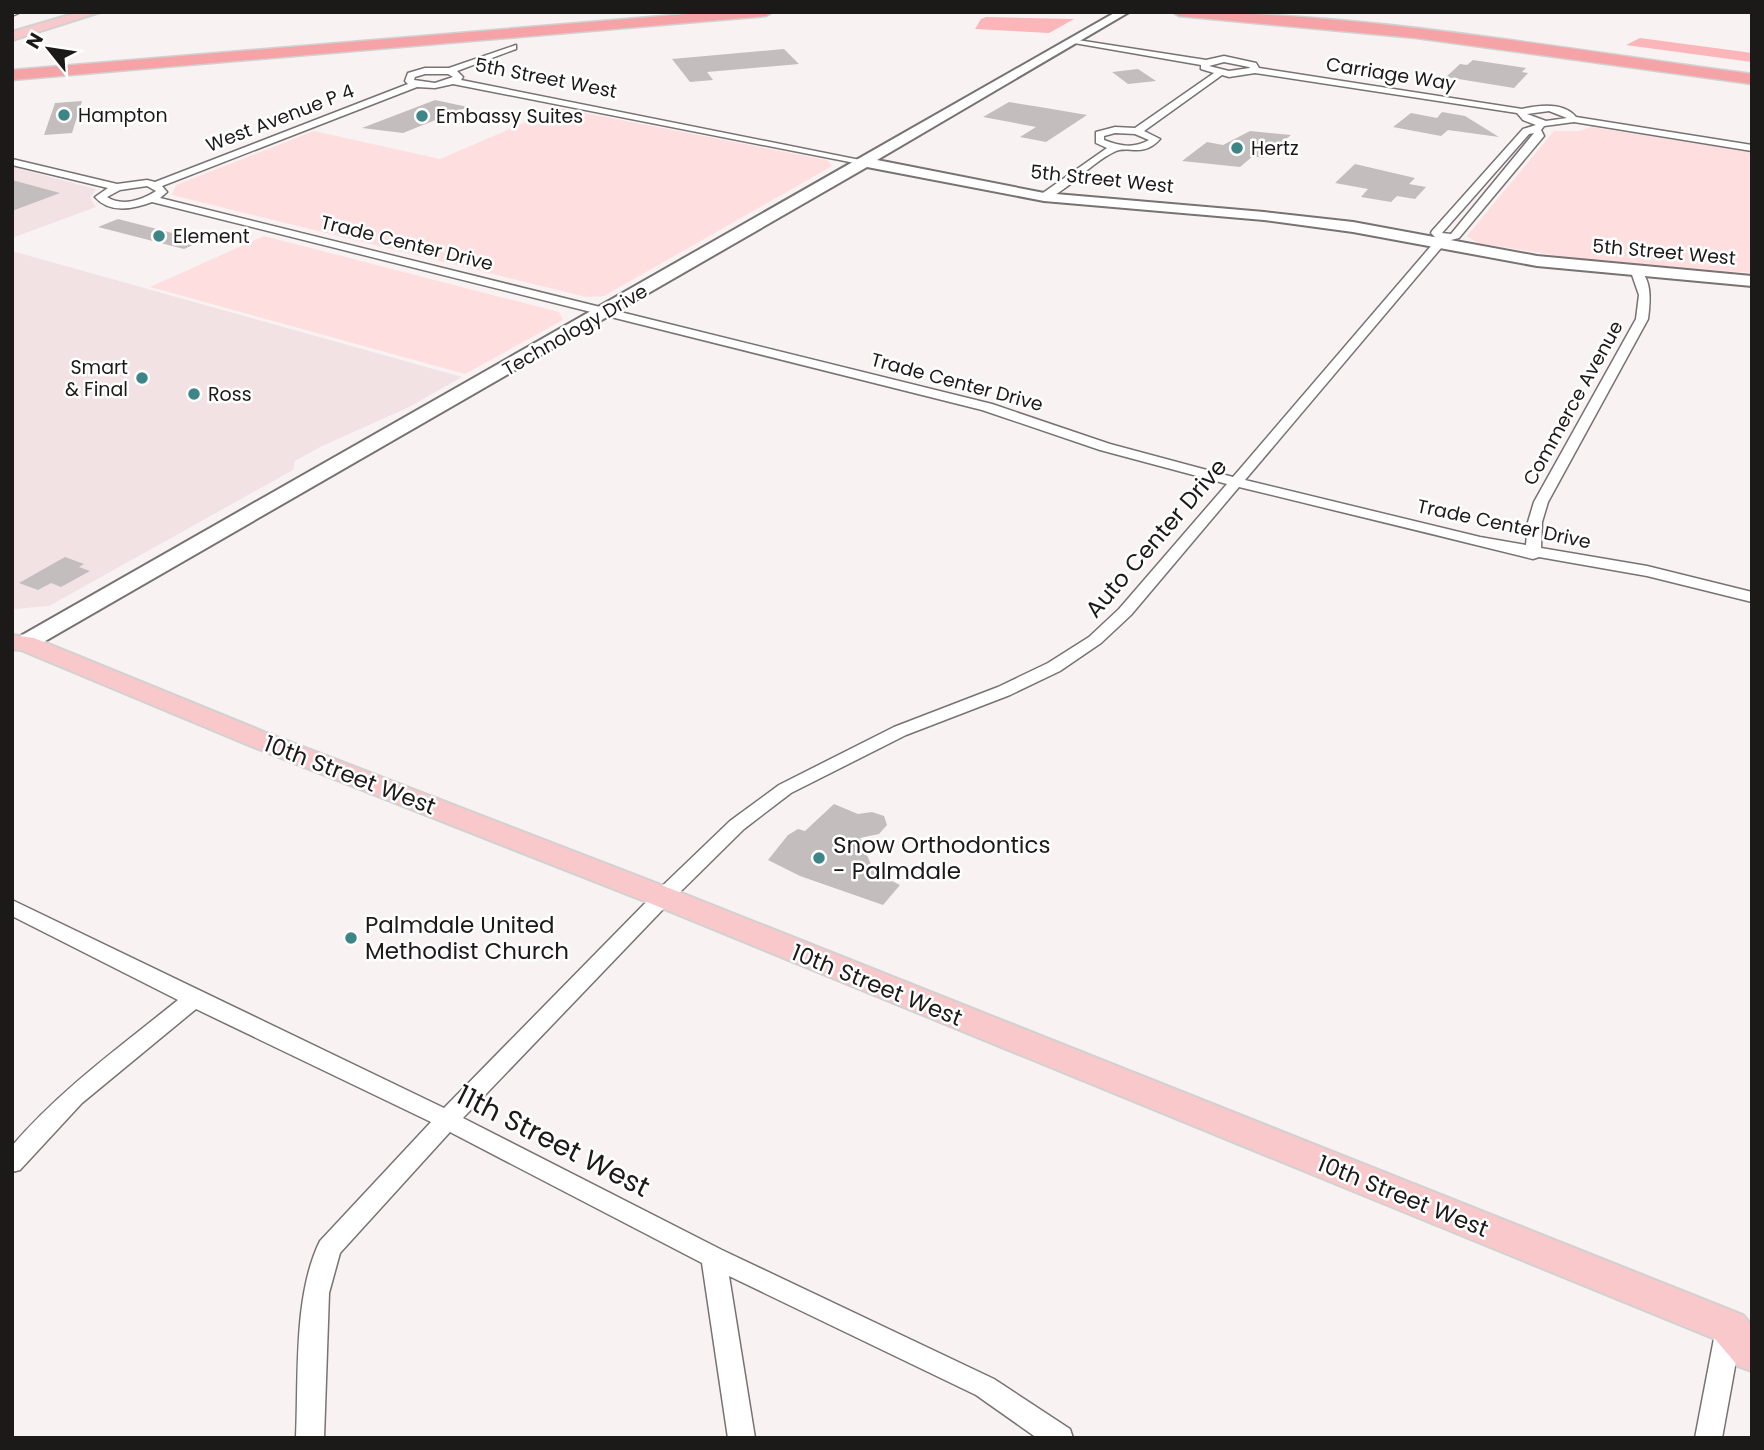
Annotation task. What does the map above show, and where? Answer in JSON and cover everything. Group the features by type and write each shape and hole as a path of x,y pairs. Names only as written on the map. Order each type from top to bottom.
{"highway":[{"path":"12,66 656,12"},
{"path":"12,75 766,12"},
{"path":"1179,12 1416,34 1752,79"},
{"path":"1273,12 1459,32 1752,72"},
{"path":"155,47 366,36"},
{"path":"12,82 269,53"}],"main road":[{"path":"12,33 77,12"},
{"path":"12,33 94,12"},
{"name":"Technology Drive","path":"16,637 605,313 1124,12"},
{"name":"5th Street West","path":"865,162 1044,197 1290,219 1441,241 1537,261 1752,281"},
{"name":"10th Street West","path":"16,637 255,738 663,897 1744,1335"}],"street":[{"path":"1074,41 1206,63 1239,60 1254,65 1255,71 1219,73 1204,67 1206,63"},
{"path":"452,76 417,73 408,78 416,84 452,76 513,47"},
{"name":"Carriage Way","path":"1255,71 1521,111"},
{"path":"1137,131 1219,73"},
{"name":"5th Street West","path":"452,76 865,162"},
{"name":"West Avenue P 4","path":"117,187 156,185 416,84"},
{"path":"1573,120 1569,113 1549,108 1521,111 1524,117 1539,126 1573,120 1752,148"},
{"name":"Auto Center Drive","path":"310,1438 316,1293 329,1248 447,1120 663,897 737,825 785,789 900,731 1054,667 1095,640 1125,612 1441,241 1455,236 1541,134 1539,126 1526,131 1436,233 1441,241"},
{"path":"1115,130 1137,131 1155,139 1144,147 1114,147 1099,141 1099,134 1115,130"},
{"path":"1044,197 1114,147"},
{"path":"12,162 117,187"},
{"path":"117,187 103,193 101,200 122,204 152,199 162,192 156,185"},
{"name":"Trade Center Drive","path":"152,199 987,407 1105,447 1236,482 1533,554 1647,571 1752,597"},
{"name":"Commerce Avenue","path":"1533,554 1535,522 1541,502 1642,319 1646,295 1637,272"},
{"name":"11th Street West","path":"12,907 194,999 447,1120 713,1258 985,1387 1060,1438"},
{"path":"12,1163 25,1146 108,1069 194,999"},
{"path":"713,1258 742,1438"},
{"path":"1708,1438 1744,1335"}],"shaded area":[{"path":"981,19 1074,19 1049,33 975,29"},
{"path":"1640,38 1752,53 1752,62 1626,45"},
{"path":"559,108 827,160 832,166 604,296 586,297 172,195 176,185 314,131 440,159"},
{"path":"1591,127 1752,152 1752,273 1591,261 1478,243 1467,236 1554,131 1579,131"},
{"path":"12,167 96,189 90,198 96,207 12,238"},
{"path":"264,236 559,312 563,320 465,374 150,287"},
{"path":"12,251 462,377 409,407 320,447 295,461 293,470 49,606 15,609 12,608"}],"building":[{"path":"784,49 799,64 707,72 713,80 690,82 672,59"},
{"path":"1473,60 1526,68 1522,72 1528,73 1514,88 1446,77 1460,64 1467,65"},
{"path":"1138,69 1156,81 1128,84 1112,72"},
{"name":"Embassy Suites","path":"435,100 468,107 403,133 362,128"},
{"name":"Hampton","path":"82,101 72,133 44,135 55,103"},
{"path":"1009,102 1087,115 1046,142 1020,137 1036,127 983,117"},
{"path":"1442,112 1465,116 1499,137 1448,130 1441,136 1393,127 1411,113 1437,118"},
{"name":"Hertz","path":"1250,131 1291,135 1263,158 1253,156 1240,167 1182,161 1207,142 1223,145"},
{"path":"1355,164 1415,178 1409,184 1426,187 1415,199 1397,196 1391,202 1361,197 1368,189 1335,183"},
{"path":"12,180 60,193 12,211"},
{"name":"Element","path":"118,219 202,241 184,249 98,227"},
{"path":"65,557 84,564 79,567 90,571 61,587 51,583 38,590 19,583"},
{"name":"Snow Orthodontics - Palmdale","path":"834,804 858,814 872,812 884,816 887,825 879,834 860,838 874,872 900,885 883,905 800,876 768,860 788,835 798,829 805,831"}],"place":[{"name":"Hampton","path":"64,115"},
{"name":"Embassy Suites","path":"422,116"},
{"name":"Hertz","path":"1237,148"},
{"name":"Element","path":"159,236"},
{"name":"Smart & Final","path":"142,378"},
{"name":"Ross","path":"194,394"},
{"name":"Snow Orthodontics - Palmdale","path":"819,858"},
{"name":"Palmdale United Methodist Church","path":"351,938"}]}
